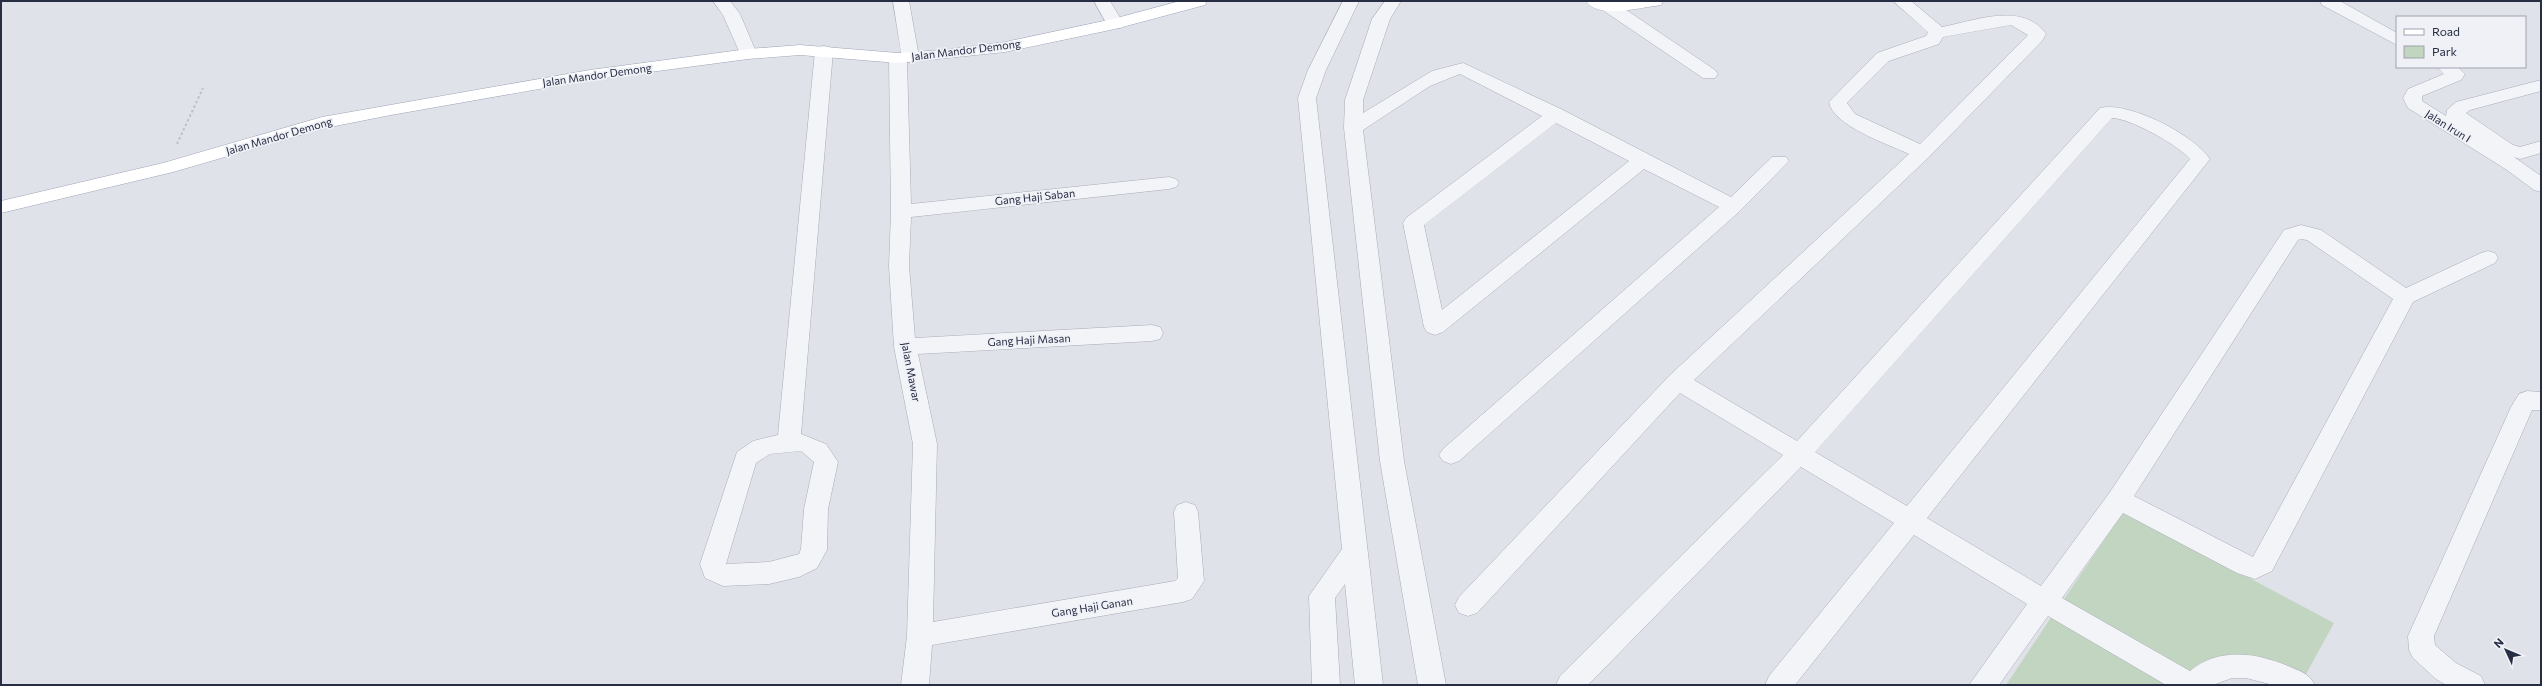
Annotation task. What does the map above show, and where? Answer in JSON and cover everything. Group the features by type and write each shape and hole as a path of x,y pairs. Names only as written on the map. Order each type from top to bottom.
{"main road":[{"name":"Jalan Mandor Demong","path":"1,207 166,168 322,123 383,110 590,75 748,54 800,50 904,58 1005,46 1116,24 1199,1"},
{"path":"1602,4 1655,1"}],"street":[{"path":"721,1 732,14 748,54"},
{"name":"Jalan Mawar","path":"901,1 904,58 899,266 905,347 925,444 920,636 915,685"},
{"path":"1102,1 1116,24"},
{"path":"1369,685 1307,98 1360,13 1393,1"},
{"path":"1901,1 1935,29 1937,33"},
{"path":"2328,1 2396,39"},
{"path":"1602,4 1709,74"},
{"path":"1360,13 1353,128 1392,461 1432,685"},
{"path":"1468,605 1525,542 1678,381 1922,153 2036,37 2036,34 2019,21 2011,20 1937,33"},
{"path":"1922,153 1848,118 1838,108 1838,102 1883,57 1927,44 1934,40 1937,33"},
{"path":"789,442 824,51"},
{"path":"1353,128 1414,88 1455,68 1463,68 1556,114 1733,206"},
{"name":"Jalan Irun I","path":"2447,68 2456,74 2455,76 2414,93 2412,98 2414,104 2539,183"},
{"path":"2541,85 2463,106 2454,114 2506,149 2520,153 2541,147"},
{"path":"1570,685 1800,454 2107,112 2117,111 2129,114 2192,151 2200,159 1912,521 1778,685"},
{"path":"1556,114 1413,223 1435,327 1644,159"},
{"path":"1451,455 1733,206 1779,161"},
{"name":"Gang Haji Saban","path":"901,212 1169,183"},
{"path":"1983,685 2043,600 2119,499 2291,235 2301,232 2314,235 2405,297"},
{"path":"2119,499 2246,566 2255,568 2263,564 2405,297 2488,258"},
{"name":"Gang Haji Masan","path":"905,347 1152,332"},
{"path":"1678,381 2043,600 2190,685"},
{"path":"2471,685 2446,671 2431,660 2422,650 2421,636 2522,407 2527,400 2541,402"},
{"path":"789,442 810,444 824,457 826,462 816,509 814,550 808,561 799,566 769,573 723,575 714,571 713,564 745,459 761,449 789,442"},
{"name":"Gang Haji Ganan","path":"920,636 1183,591 1191,581 1186,512"},
{"path":"1326,685 1322,596 1355,550"},
{"path":"2193,685 2205,673 2224,666 2248,666 2274,672 2301,685"}],"path":[{"path":"166,168 202,88"}],"green space":[{"path":"2124,511 2334,623 2305,676 2214,658 2202,663 2187,674 2062,602"},
{"path":"2054,613 2176,685 2006,685"}]}
